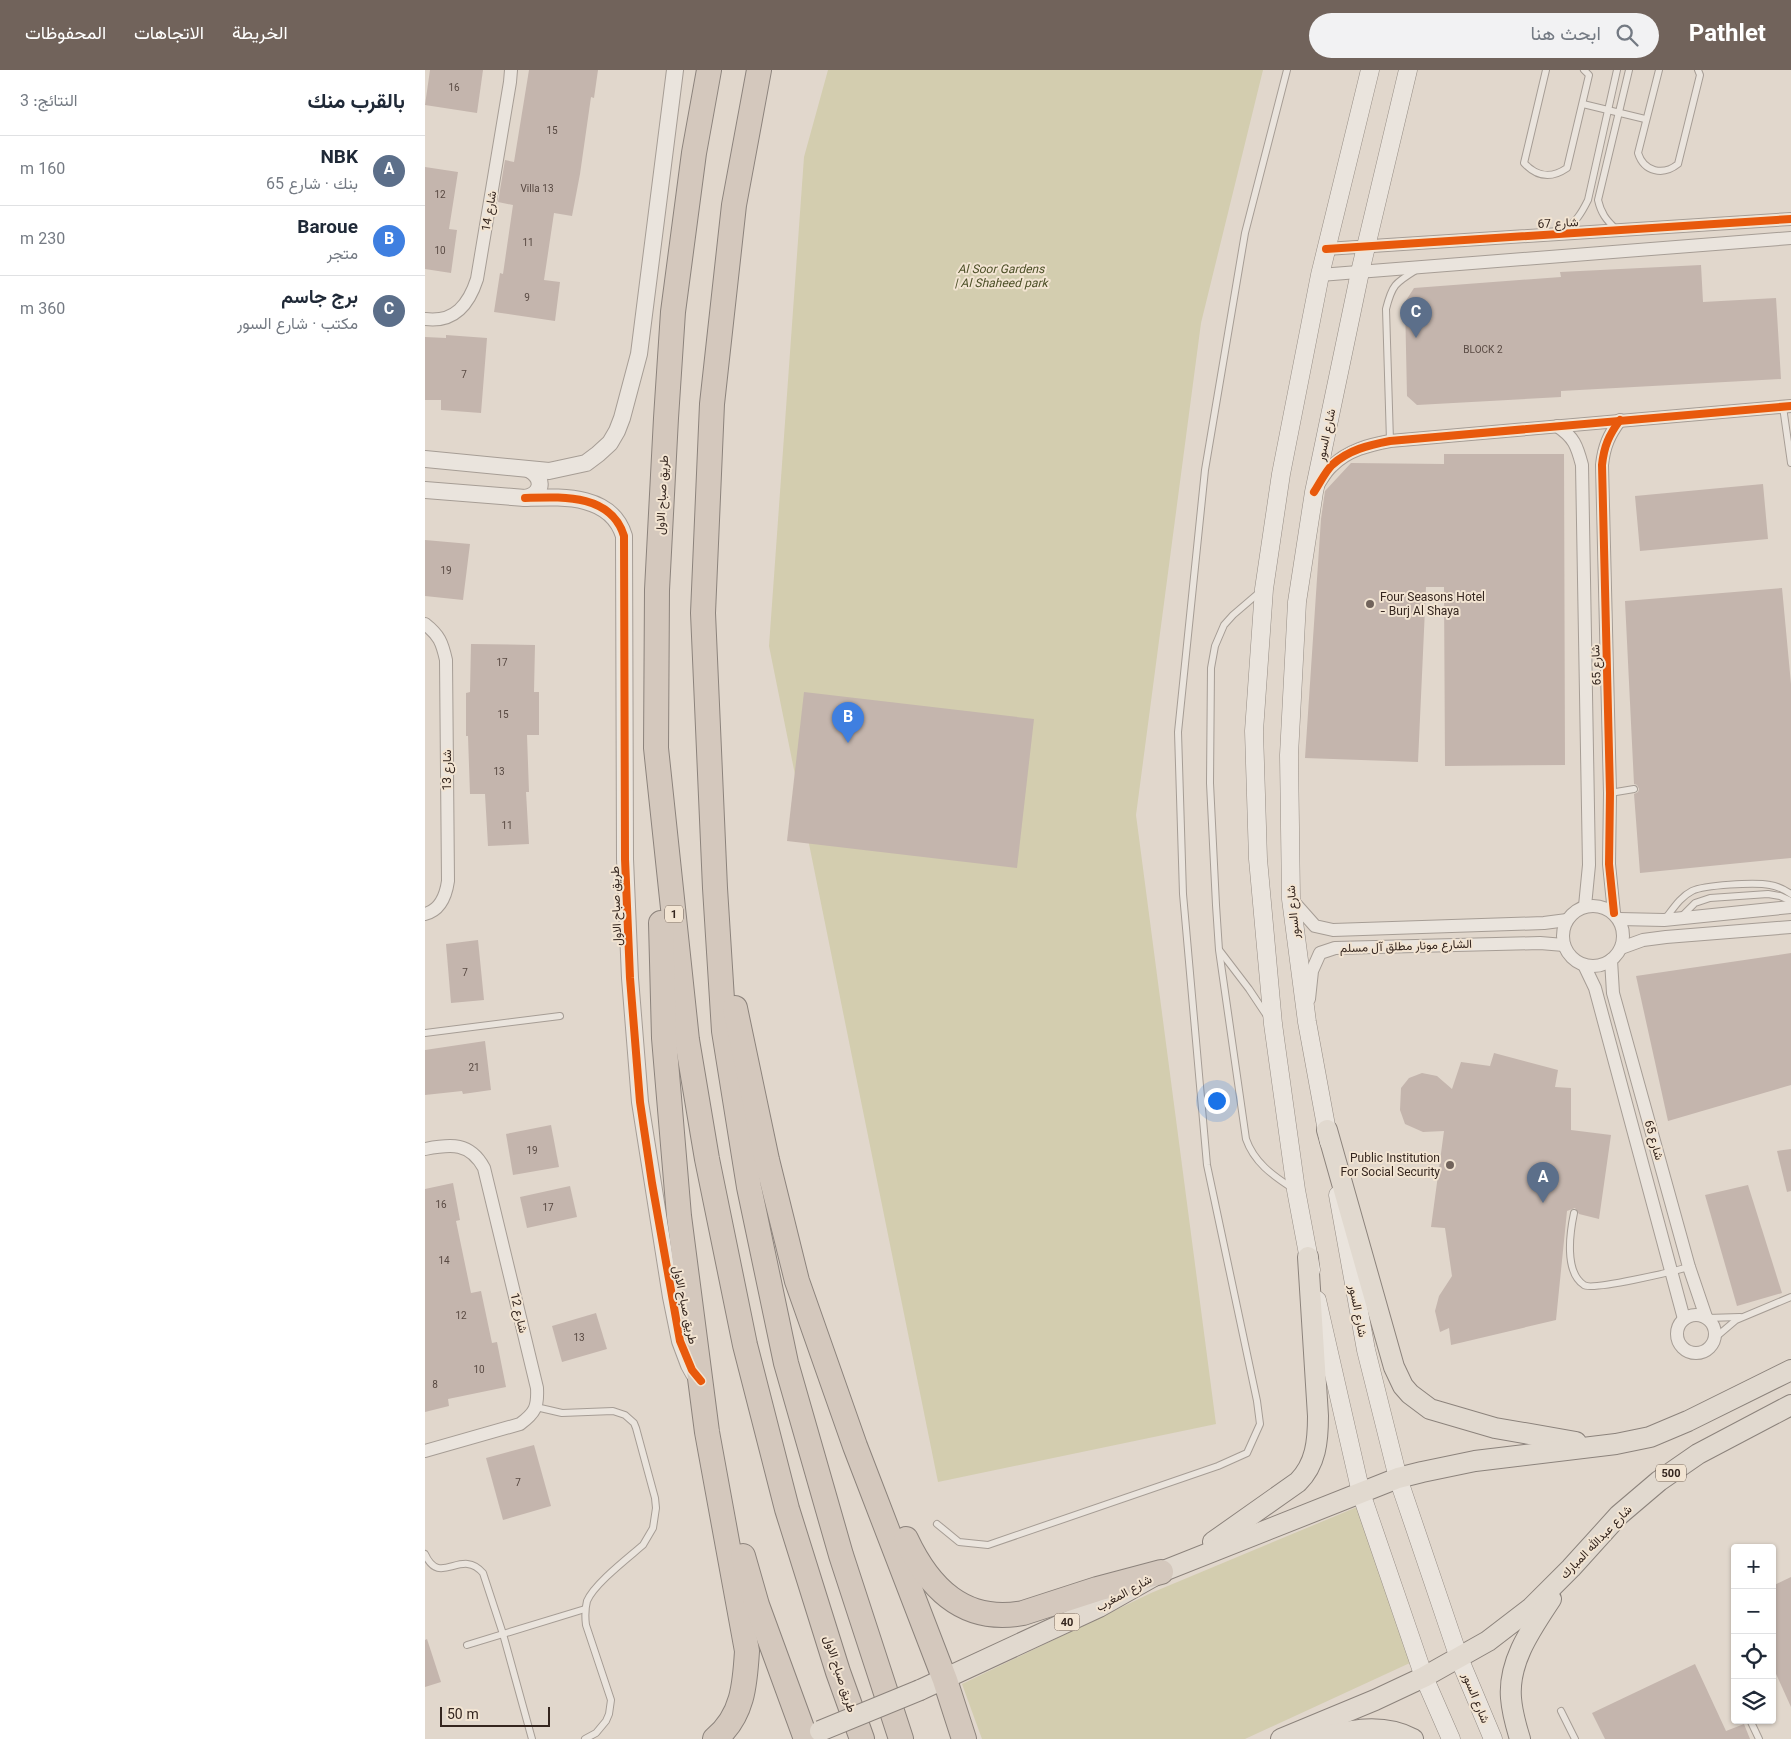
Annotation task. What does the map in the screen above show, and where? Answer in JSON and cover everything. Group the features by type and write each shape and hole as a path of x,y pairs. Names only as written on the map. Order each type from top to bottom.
{"highway":[{"name":"طريق صباح الاول","path":"709,70 694,153 673,312 658,580 656,748 687,1040 707,1159 745,1345 787,1509 838,1672 862,1739"},
{"path":"759,70 734,205 712,404 703,612 715,888 724,1031 749,1187 786,1363 841,1555 901,1739"},
{"path":"656,748 664,1038 679,1216 707,1432 747,1651 745,1686 737,1710 722,1733 715,1739"},
{"path":"715,888 732,993 763,1141 795,1272 855,1446 945,1680 964,1739"},
{"path":"707,1432 757,1605 807,1736"},
{"path":"855,1446 877,1479 917,1562 938,1589 950,1599 965,1607 989,1614 1014,1615 1161,1572"}],"main road":[{"path":"1370,70 1326,249 1281,474 1264,589 1254,732 1258,859 1273,1024 1296,1190 1308,1257 1361,1494 1424,1677 1451,1739"},
{"name":"شارع السور","path":"1408,70 1360,272 1314,492 1297,602 1289,755 1291,899 1307,1022 1366,1350 1399,1478 1459,1658 1493,1739"},
{"path":"1327,1130 1394,1368 1398,1378 1407,1390 1423,1404 1444,1414 1495,1428 1601,1446"},
{"path":"1186,1561 1298,1482 1308,1470 1314,1457 1318,1440 1319,1416 1308,1257"},
{"path":"1399,1478 1475,1461 1637,1440 1662,1432 1791,1370"},
{"name":"شارع عبدالله المبارك","path":"1459,1658 1488,1641 1519,1619 1549,1592 1619,1515 1659,1481 1698,1454 1791,1405"},
{"name":"شارع المغرب","path":"807,1736 945,1680 1099,1607 1161,1572 1186,1561 1399,1478"},
{"path":"1520,1739 1511,1699 1513,1671 1521,1650 1539,1616 1571,1568"},
{"path":"1281,1739 1375,1700 1459,1658"},
{"path":"1314,1739 1349,1731 1377,1729 1399,1732 1413,1739"}],"street":[{"name":"شارع 14","path":"425,319 449,317 463,308 472,295 477,278 511,70"},
{"path":"425,459 549,471 586,463 610,442 622,418 639,354 675,70"},
{"name":"شارع 67","path":"1326,249 1791,220"},
{"path":"1321,275 1791,238"},
{"path":"1314,492 1331,466 1346,454 1369,445 1391,441 1787,406"},
{"name":"شارع 65","path":"1616,916 1609,864 1610,793 1602,465 1604,447 1610,433 1620,420"},
{"name":"شارع 65","path":"1557,426 1568,433 1577,445 1582,465 1589,865 1585,906"},
{"path":"525,498 537,493 540,486 536,474 530,470"},
{"name":"طريق صباح الاول","path":"425,490 525,498 570,498 590,502 608,513 619,525 623,536 625,859 630,978 639,1102 651,1184 680,1341 692,1370 701,1381"},
{"name":"شارع 13","path":"425,624 436,632 442,644 446,660 448,881 446,896 438,907 425,914"},
{"name":"الشارع مونار مطلق آل مسلم","path":"1291,899 1315,926 1333,930 1544,923 1567,920"},
{"path":"1791,907 1664,920 1616,916 1600,906 1585,906 1577,910 1567,920 1563,928 1564,945 1571,958 1583,965 1593,967 1603,965 1611,960 1621,948 1643,940 1791,927"},
{"path":"1616,916 1623,934 1621,948"},
{"name":"الشارع مونار مطلق آل مسلم","path":"1307,1022 1312,970 1320,953 1335,948 1540,943 1564,945"},
{"name":"شارع 65","path":"1611,960 1613,993 1689,1267 1706,1317"},
{"name":"شارع 65","path":"1583,965 1595,988 1684,1319"},
{"name":"شارع 12","path":"425,1149 455,1146 466,1149 478,1158 484,1168 537,1388 536,1407"},
{"path":"1694,1315 1706,1317 1714,1326 1715,1337 1713,1343 1705,1352 1699,1354 1686,1351 1678,1342 1677,1329 1684,1319 1694,1315"},
{"path":"425,1451 520,1424 531,1416 536,1407"}],"lane":[{"path":"937,1524 959,1542 988,1545 1218,1466 1247,1452 1260,1424 1257,1401 1207,1166 1183,894 1178,732 1205,470 1245,233 1287,70"},
{"path":"1546,70 1523,163 1537,174 1550,176 1560,173 1567,168 1589,76 1584,70"},
{"path":"1559,234 1575,222 1587,200 1617,70"},
{"path":"1617,230 1605,220 1601,212 1599,200 1629,70"},
{"path":"1659,70 1645,119 1638,153 1640,161 1647,167 1658,171 1669,171 1678,164 1700,75 1698,70"},
{"path":"1583,104 1645,119"},
{"path":"1391,441 1387,309 1390,292 1401,279 1420,268"},
{"path":"1787,406 1791,463"},
{"path":"1264,589 1224,625 1215,646 1211,668 1210,783 1219,950 1245,1139 1250,1152 1273,1176 1296,1190"},
{"path":"1610,793 1634,789"},
{"path":"1664,920 1684,896 1691,891 1703,887 1766,884 1779,887 1791,894"},
{"path":"1680,919 1695,903 1710,898 1768,894 1780,896 1791,901"},
{"path":"1219,950 1273,1024"},
{"path":"425,1033 560,1016"},
{"path":"1574,1213 1569,1246 1575,1273 1584,1285 1589,1287 1609,1284 1689,1267"},
{"path":"1715,1337 1728,1325 1743,1316 1791,1298"},
{"path":"1706,1317 1743,1316"},
{"path":"536,1407 562,1412 613,1411 630,1418 637,1428 655,1498 655,1518 649,1536 643,1545 597,1587 587,1601 585,1617 611,1700 606,1721 596,1733 585,1739"},
{"path":"425,1554 429,1561 441,1568 465,1563 475,1565 485,1577 532,1739"},
{"path":"467,1645 585,1610"},
{"path":"1561,1712 1575,1739"},
{"path":"1752,1724 1759,1739"}],"green space":[{"name":"Al Soor Gardens | Al Shaheed park","path":"828,70 1263,70 1201,323 1136,815 1216,1424 938,1482 769,646 804,157"},
{"path":"1357,1507 1412,1662 1245,1739 982,1739 962,1684 1151,1593"}],"building":[{"path":"430,70 483,70 477,113 425,105"},
{"path":"529,70 598,70 594,98 591,97 572,216 554,213 544,280 560,282 555,321 494,312 500,273 503,274 513,205 498,202 505,160 514,162"},
{"path":"425,167 458,172 449,229 457,230 451,273 425,269"},
{"path":"1701,265 1703,302 1776,298 1781,379 1561,391 1561,397 1417,405 1407,396 1405,302 1414,288 1561,277 1560,272"},
{"path":"446,335 487,338 481,413 441,410 441,400 425,400 425,337 446,338"},
{"path":"1444,454 1564,454 1565,765 1445,766 1444,587 1426,587 1418,762 1305,758 1321,519 1325,491 1351,463 1444,464"},
{"path":"1763,484 1768,539 1640,551 1635,496"},
{"path":"425,540 470,544 463,600 425,596"},
{"path":"1782,588 1791,684 1791,858 1640,873 1634,794 1639,789 1634,784 1625,601"},
{"path":"471,644 535,645 534,692 539,692 539,735 527,735 529,792 526,792 529,844 488,846 485,794 470,794 468,736 466,736 466,693 470,692"},
{"path":"804,692 1034,719 1017,868 787,841"},
{"path":"478,940 484,1000 451,1003 446,944"},
{"path":"1791,953 1791,1085 1668,1121 1636,976"},
{"path":"485,1041 491,1090 463,1094 462,1091 425,1095 425,1050"},
{"path":"1494,1053 1558,1070 1555,1087 1571,1088 1571,1130 1611,1135 1599,1219 1579,1214 1575,1208 1567,1211 1556,1320 1451,1345 1449,1328 1440,1332 1435,1311 1439,1296 1452,1276 1445,1228 1431,1227 1444,1131 1423,1132 1405,1124 1400,1110 1401,1088 1409,1078 1422,1073 1437,1076 1452,1089 1461,1062 1490,1066"},
{"path":"551,1125 559,1167 513,1175 506,1134"},
{"path":"1791,1149 1791,1191 1787,1192 1777,1151"},
{"path":"453,1183 460,1220 456,1221 471,1293 481,1291 492,1343 497,1342 506,1387 448,1399 449,1406 425,1412 425,1189"},
{"path":"1748,1185 1782,1293 1737,1306 1705,1195"},
{"path":"570,1186 577,1217 527,1228 520,1197"},
{"path":"596,1313 607,1349 562,1362 552,1326"},
{"path":"534,1445 551,1506 503,1520 486,1458"},
{"path":"1791,1577 1791,1707 1776,1674 1776,1584"},
{"path":"427,1639 441,1682 425,1687 425,1640"},
{"path":"1695,1664 1726,1731 1744,1724 1750,1739 1605,1739 1592,1713"}],"cycle path":[{"path":"1326,249 1791,219"},
{"path":"1314,492 1332,465 1345,455 1374,444 1390,441 1791,406"},
{"path":"1614,913 1609,864 1610,793 1602,465 1608,441 1620,420"},
{"path":"525,498 568,498 596,505 608,512 617,522 624,536 625,859 630,978 640,1102 652,1183 680,1341 692,1370 701,1381"}],"place":[{"name":"برج جاسم","path":"1416,338"},
{"name":"Four Seasons Hotel - Burj Al Shaya","path":"1370,604"},
{"name":"Baroue","path":"848,743"},
{"name":"Public Institution For Social Security","path":"1450,1165"},
{"name":"NBK","path":"1543,1203"}]}
